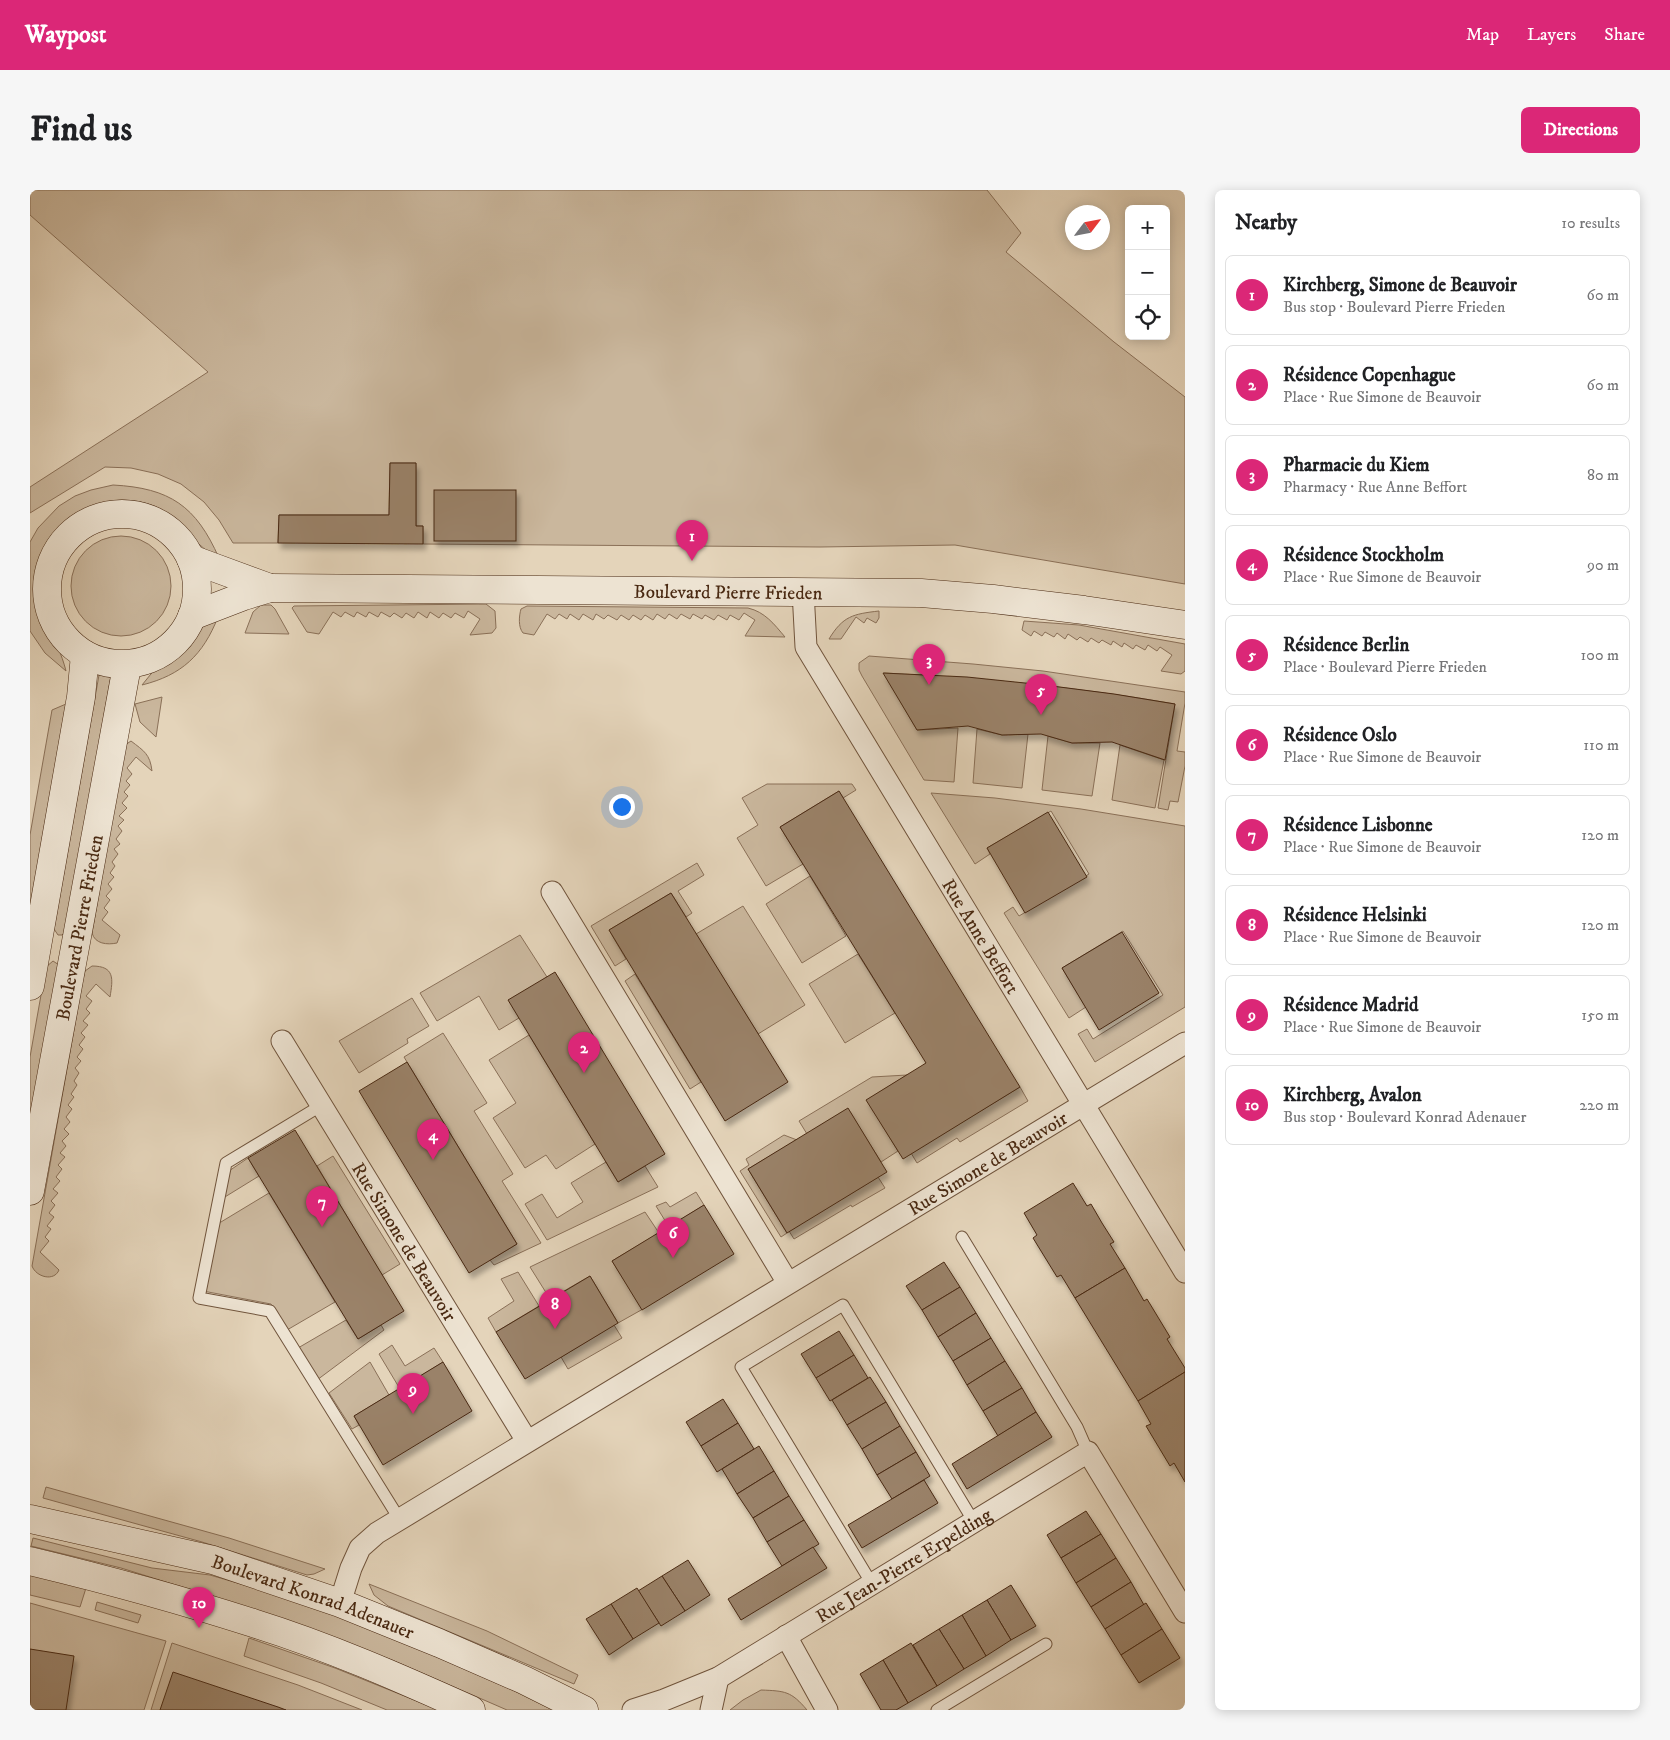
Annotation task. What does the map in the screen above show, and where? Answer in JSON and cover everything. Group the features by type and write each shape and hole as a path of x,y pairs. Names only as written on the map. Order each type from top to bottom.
{"main road":[{"path":"121,513 135,514 152,520 166,527 177,538 191,559 196,586 192,616 179,635 161,651 146,660 126,666 105,663 85,655 69,642 56,622 50,602 48,583 51,565 57,550 79,527 93,520 121,513"},
{"name":"Boulevard Pierre Frieden","path":"191,559 270,588"},
{"name":"Boulevard Pierre Frieden","path":"192,616 270,588 803,591 921,594 993,599 1185,625"},
{"name":"Boulevard Pierre Frieden","path":"30,986 81,697 85,655"},
{"name":"Boulevard Pierre Frieden","path":"30,1191 126,666"},
{"name":"Boulevard Konrad Adenauer","path":"30,1519 213,1560 340,1603 515,1676 584,1710"},
{"path":"30,1561 110,1580 254,1623 342,1655 424,1688 471,1710"}],"street":[{"name":"Rue Anne Beffort","path":"803,591 806,647 1185,1272"},
{"path":"552,892 788,1283"},
{"name":"Rue Simone de Beauvoir","path":"282,1041 527,1442"},
{"name":"Rue Simone de Beauvoir","path":"340,1603 351,1568 360,1548 377,1533 1185,1043"},
{"path":"1088,1452 1185,1612"},
{"name":"Rue Jean-Pierre Erpelding","path":"633,1710 664,1700 718,1678 1088,1452"},
{"path":"786,1636 827,1710"},
{"path":"711,1710 718,1678"}],"lane":[{"path":"322,1105 226,1163 199,1298 270,1311 400,1520"},
{"path":"962,1237 1077,1427 1088,1452"},
{"path":"872,1584 741,1367 843,1305 974,1522"},
{"path":"937,1710 1046,1644"}],"shaded area":[{"path":"30,190 987,190 1021,233 1006,252 1114,342 1185,397 1185,584 955,545 820,547 423,544 423,526 416,526 416,463 390,463 389,515 279,515 278,543 233,543 219,520 204,502 181,484 158,474 131,468 105,467 30,513 30,487 208,372 30,215"},
{"path":"113,485 150,490 179,503 201,525 219,558 202,547 161,509 154,506 131,501 108,502 87,508 69,520 54,536 43,556 37,578 38,608 62,658 66,671 45,653 30,631 30,542 38,528 59,506 75,496"},
{"path":"121,536 140,540 156,551 167,567 171,586 167,605 156,621 140,632 121,636 102,632 86,621 75,605 71,586 75,567 86,551 102,540"},
{"path":"486,604 495,611 496,628 492,633 470,635 480,619 468,611 464,618 455,613 451,618 443,613 439,618 430,612 427,618 418,612 414,618 406,613 402,618 394,613 390,617 381,612 378,617 369,612 366,617 357,612 354,617 345,612 341,617 333,612 319,634 307,632 292,608 294,606"},
{"path":"261,605 271,605 275,609 289,634 245,633 253,612"},
{"path":"527,606 748,608 759,612 773,623 785,637 745,636 755,620 744,613 739,620 730,615 727,620 718,615 714,620 705,615 702,619 693,614 690,619 681,614 677,619 669,614 665,619 657,614 653,620 645,615 641,620 633,615 629,620 621,615 617,620 608,615 604,619 596,614 593,620 583,614 579,620 570,614 567,619 559,614 555,619 547,614 534,635 523,633 520,628 519,618 521,609"},
{"path":"879,611 879,618 876,623 867,618 864,623 856,617 841,639 829,639 839,625 849,618 862,613"},
{"path":"218,617 198,653 189,662 169,676 142,685 155,669 204,625"},
{"path":"1024,621 1079,625 1185,644 1185,671 1181,674 1161,671 1172,655 1160,647 1157,651 1148,645 1145,650 1136,645 1133,649 1124,643 1122,647 1113,641 1111,645 1102,640 1099,643 1091,638 1088,642 1080,637 1077,640 1068,634 1065,639 1057,633 1054,637 1045,632 1042,636 1034,631 1031,636 1022,630"},
{"path":"869,656 1043,671 1185,692 1177,751 1185,752 1185,766 1178,802 1170,801 1168,810 1158,808 1175,704 1030,684 884,673 917,730 958,728 954,782 924,780 859,670 859,663"},
{"path":"101,671 108,672 111,676 66,931 62,935 58,935 54,929"},
{"path":"162,697 156,737 140,722 135,704"},
{"path":"66,704 30,909 30,835 52,710"},
{"path":"977,729 1002,735 1028,734 1022,788 973,783"},
{"path":"1048,736 1072,743 1100,743 1092,796 1042,790"},
{"path":"131,741 146,753 152,771 136,757 127,768 132,774 126,781 130,785 124,792 128,796 122,803 127,808 119,816 124,820 118,826 122,831 116,839 120,844 114,849 118,854 112,862 115,866 110,873 114,877 108,884 112,889 106,896 110,900 104,908 108,912 102,920 120,935 117,943 105,944 99,942 92,933 125,745"},
{"path":"1120,745 1164,760 1155,808 1112,800"},
{"path":"767,784 852,784 856,790 843,798 839,791 780,827 803,864 766,886 737,838 758,825 742,798"},
{"path":"931,793 995,798 1081,809 1185,826 1185,1007 1095,1062 1078,1034 1087,1029 1093,1039 1163,995 1123,931 1062,968 1086,1007 1069,1018 1004,913 1013,907 1019,916 1089,874 1051,811 987,848 990,854 975,864"},
{"path":"697,863 704,875 678,891 692,913 686,917 671,893 609,930 626,959 615,966 591,926"},
{"path":"810,876 846,936 802,963 766,904"},
{"path":"743,906 805,1005 758,1034 696,934"},
{"path":"520,935 547,977 519,1018 499,1030 479,996 437,1021 420,993"},
{"path":"858,954 895,1013 845,1043 809,984"},
{"path":"53,961 59,965 30,1133 30,1057 46,967"},
{"path":"92,966 105,968 109,971 112,979 111,991 110,997 96,984 86,996 92,1001 86,1009 90,1013 83,1021 88,1025 81,1033 85,1037 79,1045 83,1049 77,1057 81,1061 75,1068 79,1073 74,1081 77,1085 71,1094 74,1097 68,1105 72,1109 66,1117 70,1122 64,1129 69,1134 62,1141 66,1146 60,1153 65,1157 58,1165 62,1169 56,1177 60,1181 53,1189 58,1193 51,1201 55,1205 49,1213 54,1217 47,1226 51,1229 45,1237 49,1241 40,1252 59,1270 53,1276 45,1277 37,1273 32,1266 83,979 85,971"},
{"path":"635,974 701,1082 690,1089 625,981"},
{"path":"412,998 429,1026 407,1039 408,1043 359,1073 339,1041"},
{"path":"443,1033 487,1103 474,1111 513,1174 502,1181 541,1243 494,1265 490,1260 517,1244 404,1057"},
{"path":"529,1035 595,1144 556,1169 546,1155 525,1168 493,1118 516,1103 489,1060"},
{"path":"907,1075 867,1100 898,1151 881,1162 848,1109 807,1134 799,1121 872,1077"},
{"path":"1020,1087 1028,1101 960,1142 957,1138 917,1163 911,1153"},
{"path":"784,1135 797,1140 748,1169 787,1233 781,1237 740,1171 749,1165 746,1159"},
{"path":"333,1156 400,1264 382,1275 317,1166"},
{"path":"248,1158 259,1176 220,1200 226,1173"},
{"path":"606,1162 618,1182 645,1166 658,1187 547,1240 525,1204 542,1194 557,1218 583,1202 571,1183"},
{"path":"878,1177 885,1188 852,1207 851,1205 794,1239 789,1231"},
{"path":"696,1192 704,1205 669,1227 656,1206 666,1202 670,1207"},
{"path":"269,1193 335,1302 287,1330 271,1304 203,1291 216,1225"},
{"path":"645,1212 659,1233 612,1261 643,1309 618,1323 590,1276 550,1299 530,1267"},
{"path":"518,1272 539,1306 496,1332 488,1318 514,1301 501,1279"},
{"path":"346,1320 358,1339 381,1325 384,1330 317,1380 298,1348"},
{"path":"614,1325 622,1338 568,1369 561,1357"},
{"path":"392,1345 405,1366 434,1348 443,1362 400,1389 379,1354"},
{"path":"370,1362 389,1395 354,1416 359,1425 352,1429 329,1393"},
{"path":"46,1487 229,1538 325,1569 307,1575 202,1542 43,1498"},
{"path":"33,1538 152,1568 210,1575 268,1592 335,1615 401,1641 553,1710 507,1710 392,1660 262,1612 121,1568 31,1546"},
{"path":"30,1575 86,1588 80,1607 30,1595"},
{"path":"369,1584 487,1631 578,1675 574,1684 388,1606 374,1595"},
{"path":"97,1602 141,1615 138,1623 95,1610"},
{"path":"30,1603 166,1641 144,1710 30,1710"},
{"path":"249,1638 335,1668 439,1710 387,1710 321,1683 244,1656"},
{"path":"172,1643 298,1685 362,1710 151,1710"},
{"path":"761,1690 787,1693 807,1710 730,1710"}],"building":[{"path":"390,463 416,463 416,526 423,526 423,544 278,543 279,515 389,515"},
{"path":"434,490 516,490 516,541 434,541"},
{"path":"883,673 967,677 1044,685 1175,704 1165,760 1112,742 1072,743 1041,734 1002,735 968,726 917,730"},
{"path":"839,791 1020,1087 903,1159 866,1100 926,1063 780,827"},
{"path":"1048,812 1087,877 1025,913 987,848"},
{"path":"671,893 788,1082 725,1121 609,930"},
{"path":"1122,932 1159,993 1099,1030 1062,968"},
{"path":"555,972 665,1154 618,1182 508,1000"},
{"path":"407,1062 517,1244 469,1273 359,1091"},
{"path":"848,1108 887,1172 787,1233 748,1169"},
{"path":"295,1130 404,1311 358,1339 248,1158"},
{"path":"1073,1183 1087,1206 1091,1204 1114,1242 1110,1244 1125,1268 1075,1298 1061,1275 1057,1277 1033,1238 1037,1235 1024,1213"},
{"path":"704,1205 734,1254 642,1310 612,1261"},
{"path":"944,1262 960,1287 922,1310 906,1286"},
{"path":"1125,1268 1144,1301 1147,1299 1170,1337 1167,1339 1185,1368 1185,1372 1138,1401 1075,1298"},
{"path":"590,1276 618,1323 525,1379 496,1332"},
{"path":"960,1287 976,1313 938,1337 922,1310"},
{"path":"976,1313 991,1338 953,1361 938,1337"},
{"path":"839,1331 854,1355 816,1378 801,1354"},
{"path":"991,1338 1005,1361 967,1385 953,1361"},
{"path":"854,1355 868,1378 830,1401 816,1378"},
{"path":"1005,1361 1022,1388 983,1411 967,1385"},
{"path":"443,1362 472,1411 383,1465 354,1416"},
{"path":"1185,1372 1185,1482 1174,1463 1170,1466 1146,1426 1151,1424 1138,1401"},
{"path":"870,1377 886,1402 847,1425 832,1400"},
{"path":"1022,1388 1036,1412 998,1436 983,1411"},
{"path":"723,1399 738,1423 701,1446 686,1422"},
{"path":"886,1402 900,1426 862,1449 847,1425"},
{"path":"1036,1412 1052,1437 967,1489 952,1464"},
{"path":"738,1423 754,1449 717,1472 701,1446"},
{"path":"900,1426 916,1452 877,1475 862,1449"},
{"path":"759,1446 774,1471 737,1494 722,1469"},
{"path":"916,1452 930,1476 892,1499 877,1475"},
{"path":"774,1471 789,1496 753,1518 737,1494"},
{"path":"924,1480 938,1503 862,1548 848,1525"},
{"path":"789,1496 804,1520 767,1542 753,1518"},
{"path":"1086,1511 1101,1534 1061,1558 1047,1535"},
{"path":"804,1520 819,1544 782,1566 767,1542"},
{"path":"1101,1534 1116,1558 1076,1583 1061,1558"},
{"path":"813,1547 827,1568 741,1620 728,1599"},
{"path":"1116,1558 1131,1582 1091,1607 1076,1583"},
{"path":"688,1560 710,1595 685,1611 662,1576"},
{"path":"662,1576 685,1611 661,1626 638,1591"},
{"path":"1131,1582 1144,1605 1105,1629 1091,1607"},
{"path":"1011,1585 1036,1626 1011,1640 987,1600"},
{"path":"637,1588 659,1623 633,1639 611,1604"},
{"path":"987,1600 1011,1640 986,1656 962,1615"},
{"path":"1146,1603 1162,1629 1121,1655 1105,1629"},
{"path":"611,1604 633,1639 609,1655 586,1619"},
{"path":"962,1615 986,1656 964,1669 939,1629"},
{"path":"939,1629 964,1669 937,1686 913,1645"},
{"path":"1162,1629 1180,1658 1139,1683 1121,1655"},
{"path":"911,1643 937,1686 908,1703 883,1660"},
{"path":"30,1649 74,1656 66,1710 30,1710"},
{"path":"883,1660 908,1703 896,1710 881,1710 860,1674"},
{"path":"173,1672 278,1707 286,1710 160,1710"}],"place":[{"name":"Kirchberg, Simone de Beauvoir","path":"692,561"},
{"name":"Pharmacie du Kiem","path":"929,685"},
{"name":"Résidence Berlin","path":"1041,715"},
{"name":"Résidence Copenhague","path":"584,1073"},
{"name":"Résidence Stockholm","path":"433,1160"},
{"name":"Résidence Lisbonne","path":"322,1227"},
{"name":"Résidence Oslo","path":"673,1258"},
{"name":"Résidence Helsinki","path":"555,1329"},
{"name":"Résidence Madrid","path":"413,1414"},
{"name":"Kirchberg, Avalon","path":"199,1628"}]}
